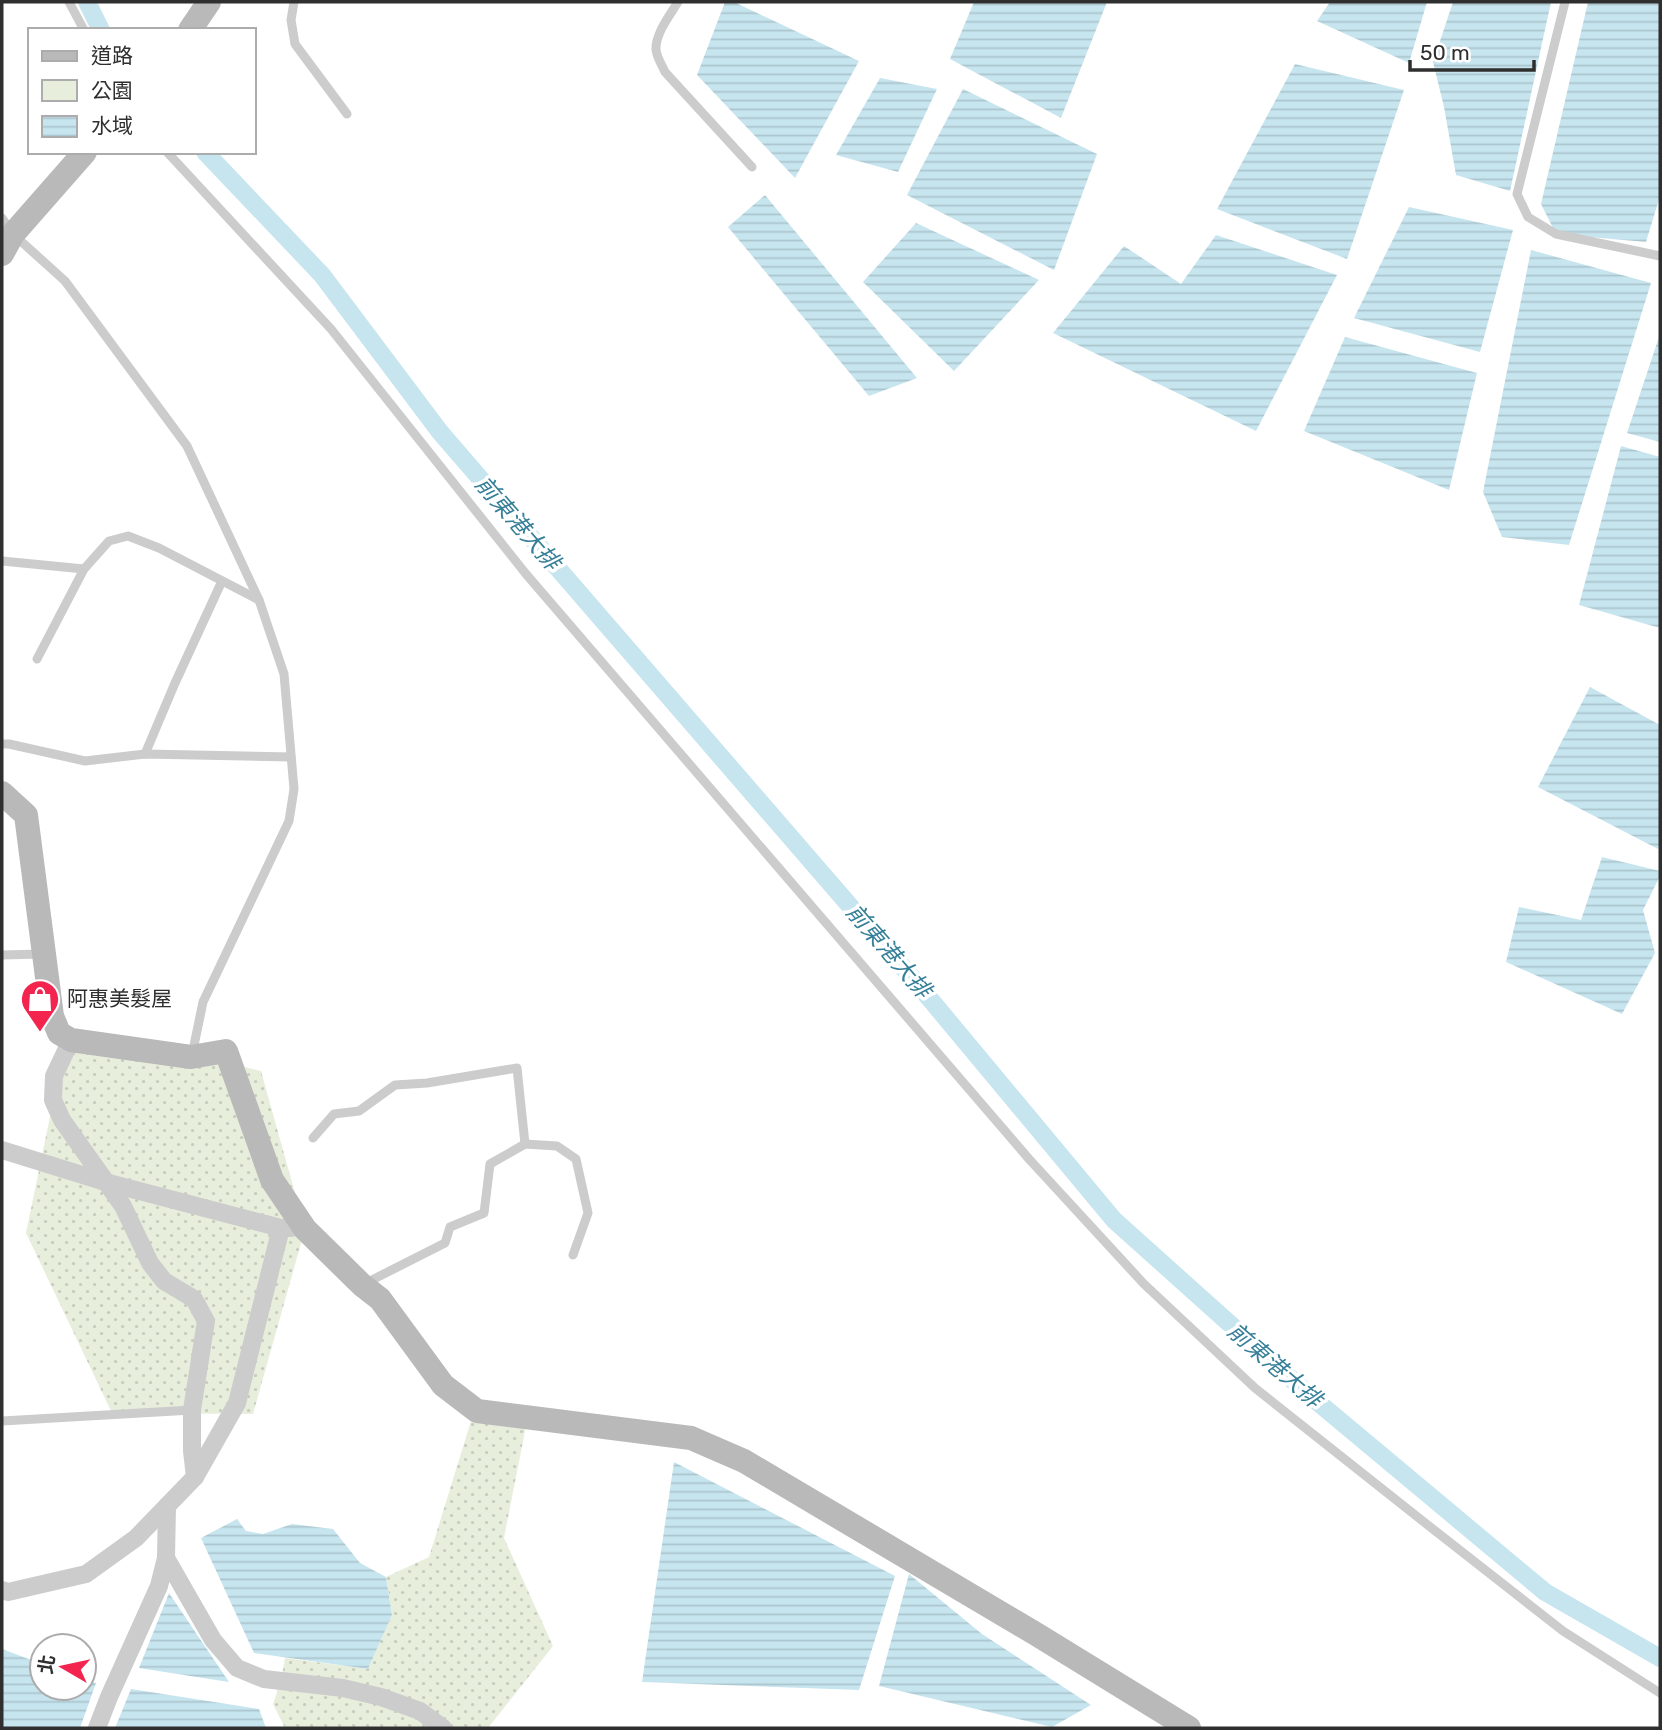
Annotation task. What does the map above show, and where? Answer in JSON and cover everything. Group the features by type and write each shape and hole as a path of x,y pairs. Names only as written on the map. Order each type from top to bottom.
{"main road":[{"path":"191,28 209,2"},
{"path":"6,235 83,154"},
{"path":"2,793 26,815 52,1016 59,1033 71,1040 191,1057 226,1051 272,1180 293,1228 380,1300 443,1385 477,1410 691,1438 744,1461 1189,1728"}],"street":[{"path":"71,1040 54,1076 53,1100 62,1120 123,1206 150,1263 164,1281 194,1299 206,1321 192,1410 195,1477"},
{"path":"2,1150 105,1182 293,1228 237,1403 195,1477 136,1538 86,1574 8,1592 2,1590"},
{"path":"97,1728 159,1586 166,1558 167,1506"},
{"path":"166,1558 213,1640 237,1668 264,1679 343,1688 381,1697 420,1712 443,1728"}],"lane":[{"path":"69,2 83,28"},
{"path":"293,2 291,20 295,44 346,114"},
{"path":"678,2 660,35 656,49 660,62 665,72 752,167"},
{"path":"1565,2 1517,194 1528,217 1556,234 1660,256"},
{"path":"169,154 331,328 526,575 1030,1159 1144,1284 1255,1388 1429,1526 1563,1631 1660,1693"},
{"path":"6,235 65,281 187,446 259,600 284,674 293,789 289,821 203,1002 191,1057"},
{"path":"37,659 84,569 109,541 128,536 159,548 259,600"},
{"path":"2,561 84,569"},
{"path":"145,754 222,581"},
{"path":"2,744 85,761 145,754 291,757"},
{"path":"2,955 44,954"},
{"path":"313,1138 334,1114 359,1111 395,1085 427,1083 517,1068 525,1144"},
{"path":"362,1285 445,1242 450,1227 484,1213 489,1164 525,1144 557,1146 576,1159 588,1213 573,1255"},
{"path":"2,1421 192,1410"}],"green space":[{"path":"65,1044 227,1063 261,1071 305,1229 253,1414 112,1413 26,1233"},
{"path":"475,1408 526,1426 504,1538 553,1646 488,1728 285,1728 273,1704 285,1658 368,1669 392,1615 386,1577 429,1557"}],"water":[{"path":"725,2 734,2 859,61 795,178 697,75"},
{"path":"974,2 1107,2 1061,118 950,59"},
{"path":"1330,2 1427,2 1409,63 1317,21"},
{"path":"1453,2 1551,2 1510,191 1456,175 1433,62"},
{"path":"1588,2 1660,2 1660,196 1646,242 1556,234 1541,204"},
{"path":"1295,64 1404,90 1347,259 1217,209"},
{"path":"880,78 937,89 898,172 836,155"},
{"path":"963,89 1097,154 1054,270 907,195"},
{"path":"765,195 917,378 869,396 728,227"},
{"path":"1409,207 1513,230 1480,352 1354,318"},
{"path":"916,223 1039,280 954,371 863,282"},
{"path":"1216,235 1337,275 1256,431 1053,333 1124,246 1181,284"},
{"path":"1531,250 1651,283 1569,545 1502,537 1483,492"},
{"path":"1660,334 1660,442 1627,433"},
{"path":"1345,337 1477,373 1449,490 1304,431"},
{"path":"1621,446 1660,457 1660,628 1579,605"},
{"path":"1590,687 1660,725 1658,849 1538,787"},
{"path":"1602,857 1660,871 1643,910 1655,953 1622,1014 1506,962 1519,907 1581,920"},
{"path":"674,1462 895,1576 859,1690 642,1682"},
{"path":"237,1519 246,1531 263,1534 292,1524 333,1529 360,1563 386,1577 392,1615 368,1669 254,1653 201,1538"},
{"path":"909,1574 982,1634 1091,1705 1052,1727 879,1686"},
{"path":"169,1593 229,1682 139,1668"},
{"path":"2,1649 28,1659 28,1702 89,1702 80,1728 2,1728"},
{"path":"131,1689 259,1709 266,1728 115,1728"}],"waterway":[{"name":"前東港大排","path":"87,2 100,28"},
{"name":"前東港大排","path":"207,154 322,275 440,432 920,987 1114,1220 1308,1394 1545,1592 1660,1658"}],"place":[{"name":"阿惠美髮屋","path":"40,1033"}]}
